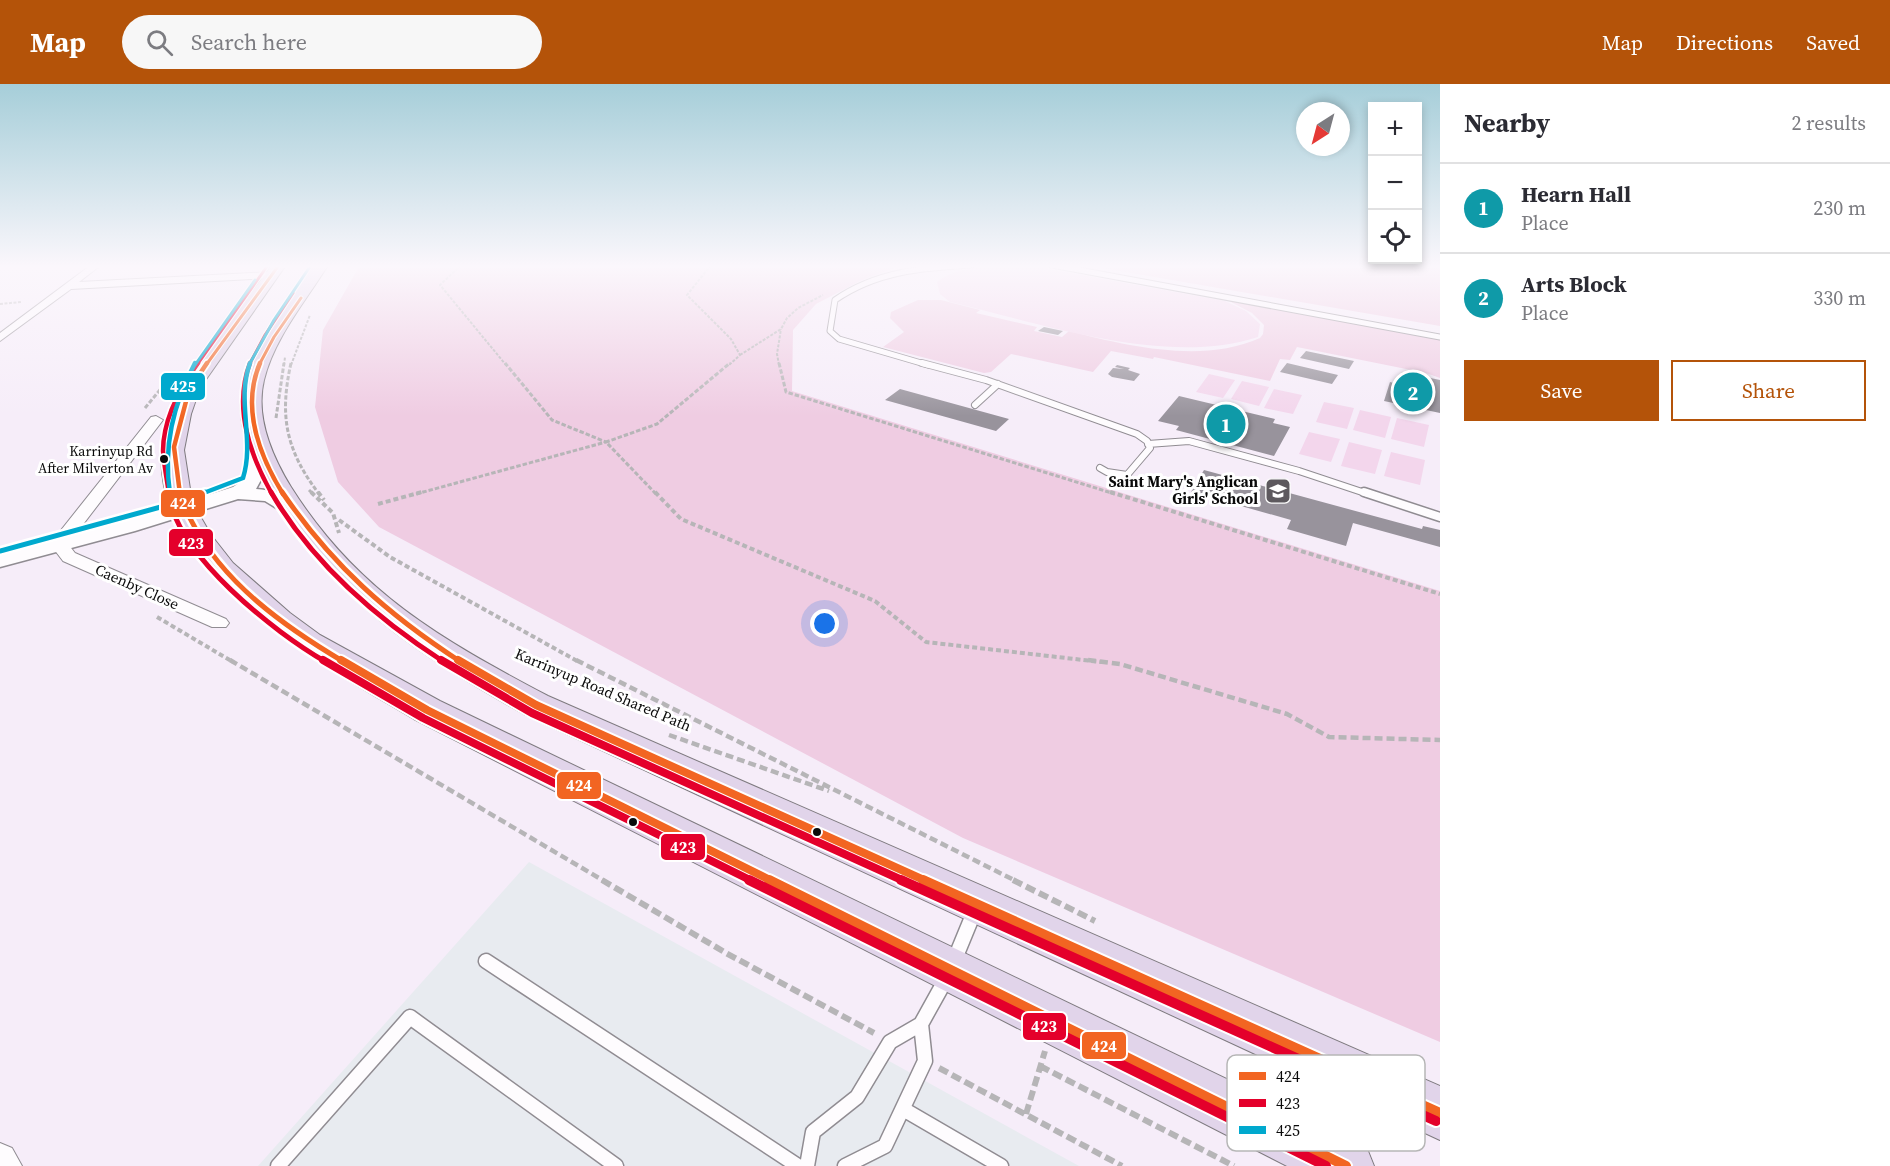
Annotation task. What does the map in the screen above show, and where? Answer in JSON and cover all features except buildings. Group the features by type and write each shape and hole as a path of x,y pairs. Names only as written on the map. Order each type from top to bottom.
{"highway":[{"path":"242,315 190,388 184,402 172,450 173,473 182,511 223,569 279,620 309,642 427,710 1227,1107"},
{"path":"289,315 264,355 254,379 252,401 254,430 259,450 297,497 332,562 368,600 418,637 472,671 536,705 1311,1055"},
{"path":"1425,1106 1440,1113"},
{"path":"1316,1151 1346,1166"}],"street":[{"path":"0,338 29,315"},
{"path":"59,544 156,420"},
{"path":"0,560 182,511 235,493 249,485 254,479 254,463 259,450"},
{"path":"235,493 297,497"},
{"name":"Caenby Close","path":"59,544 69,557 219,623"},
{"path":"0,1160 6,1166"}],"lane":[{"path":"831,315 830,331 839,339 998,384 1137,434 1150,448 1127,475 1107,472 1100,468"},
{"path":"1324,315 1440,337"},
{"path":"975,405 998,384"},
{"path":"1148,444 1189,441 1299,471 1440,517"},
{"path":"807,1166 813,1132 857,1097 890,1042 921,1024 951,970 977,905"},
{"path":"486,961 798,1166"},
{"path":"278,1166 410,1017 616,1166"},
{"path":"846,1166 885,1146 925,1061 921,1024"},
{"path":"903,1109 1000,1166"}],"path":[{"path":"310,315 300,334 290,369 285,417 291,446 304,473 339,520 390,557 538,641 1086,916"},
{"path":"465,315 552,420 606,442 681,519 875,601 926,642 1120,664 1287,714 1329,737 1440,740"},
{"path":"707,315 730,339 740,355"},
{"path":"790,315 784,320 777,354 786,392 1440,594"},
{"path":"378,504 606,442 657,424 740,355 781,329"},
{"path":"275,427 280,380 288,346"},
{"path":"297,497 329,506"},
{"path":"339,520 339,539"},
{"path":"152,614 726,953 890,1042"},
{"name":"Karrinyup Road Shared Path","path":"663,733 844,796"},
{"path":"925,1061 1122,1166"},
{"path":"1026,1114 1040,1066 1234,1166"}],"shaded area":[{"path":"331,315 806,315 793,330 792,391 1440,591 1440,1042 963,838 379,527 338,482 315,407 323,330"},
{"path":"890,315 987,315 1037,327 1034,331 1062,337 1069,331 1140,347 1190,351 1238,346 1260,338 1264,325 1254,315 1310,315 1440,340 1440,378 1426,373 1297,347 1290,360 1280,359 1270,381 1154,357 1153,359 1111,351 1093,372 1011,354 991,372 984,373 883,347 904,332 890,318"},
{"path":"1003,315 1251,315 1260,324 1258,337 1222,345 1184,347 1145,345 1064,331"},
{"path":"1379,315 1440,315 1440,326"},
{"path":"1209,374 1235,380 1223,398 1196,392"},
{"path":"1242,381 1269,387 1259,406 1231,399"},
{"path":"1274,389 1302,395 1293,414 1264,408"},
{"path":"1324,402 1354,408 1347,429 1316,422"},
{"path":"1360,410 1391,417 1385,438 1353,430"},
{"path":"1397,418 1429,425 1424,447 1391,439"},
{"path":"1309,432 1340,439 1331,462 1299,454"},
{"path":"1349,442 1382,450 1375,474 1341,466"},
{"path":"1391,452 1425,460 1420,485 1384,476"},
{"path":"529,862 1079,1166 258,1166"}],"transit line":[{"name":"425","path":"173,513 167,476 168,444 173,414 183,387 197,361 229,315"},
{"name":"423","path":"232,315 182,385 171,411 163,449 170,505 191,543 216,575 273,627 305,650 423,718 1227,1117"},
{"name":"424","path":"242,315 189,390 174,447 180,498 204,545 240,586 284,623 333,656 427,710 1227,1107"},
{"name":"425","path":"0,551 179,502 243,478 248,455 243,390 245,377 256,350 276,315"},
{"name":"423","path":"278,315 258,345 245,380 243,411 253,455 274,497 299,534 356,596 388,623 456,670 532,713 1290,1055"},
{"name":"424","path":"289,315 267,347 254,380 252,409 262,452 282,492 307,528 334,560 394,616 427,640 536,705 1311,1055"},
{"name":"424","path":"1425,1106 1440,1113"},
{"name":"423","path":"1425,1116 1436,1121"},
{"name":"423","path":"1296,1151 1326,1166"},
{"name":"424","path":"1316,1151 1346,1166"}],"place":[{"name":"Arts Block","path":"1413,392"},
{"name":"Hearn Hall","path":"1226,424"},
{"name":"Karrinyup Rd After Milverton Av","path":"164,459"},
{"name":"Saint Mary's Anglican Girls' School","path":"1278,491"}]}
